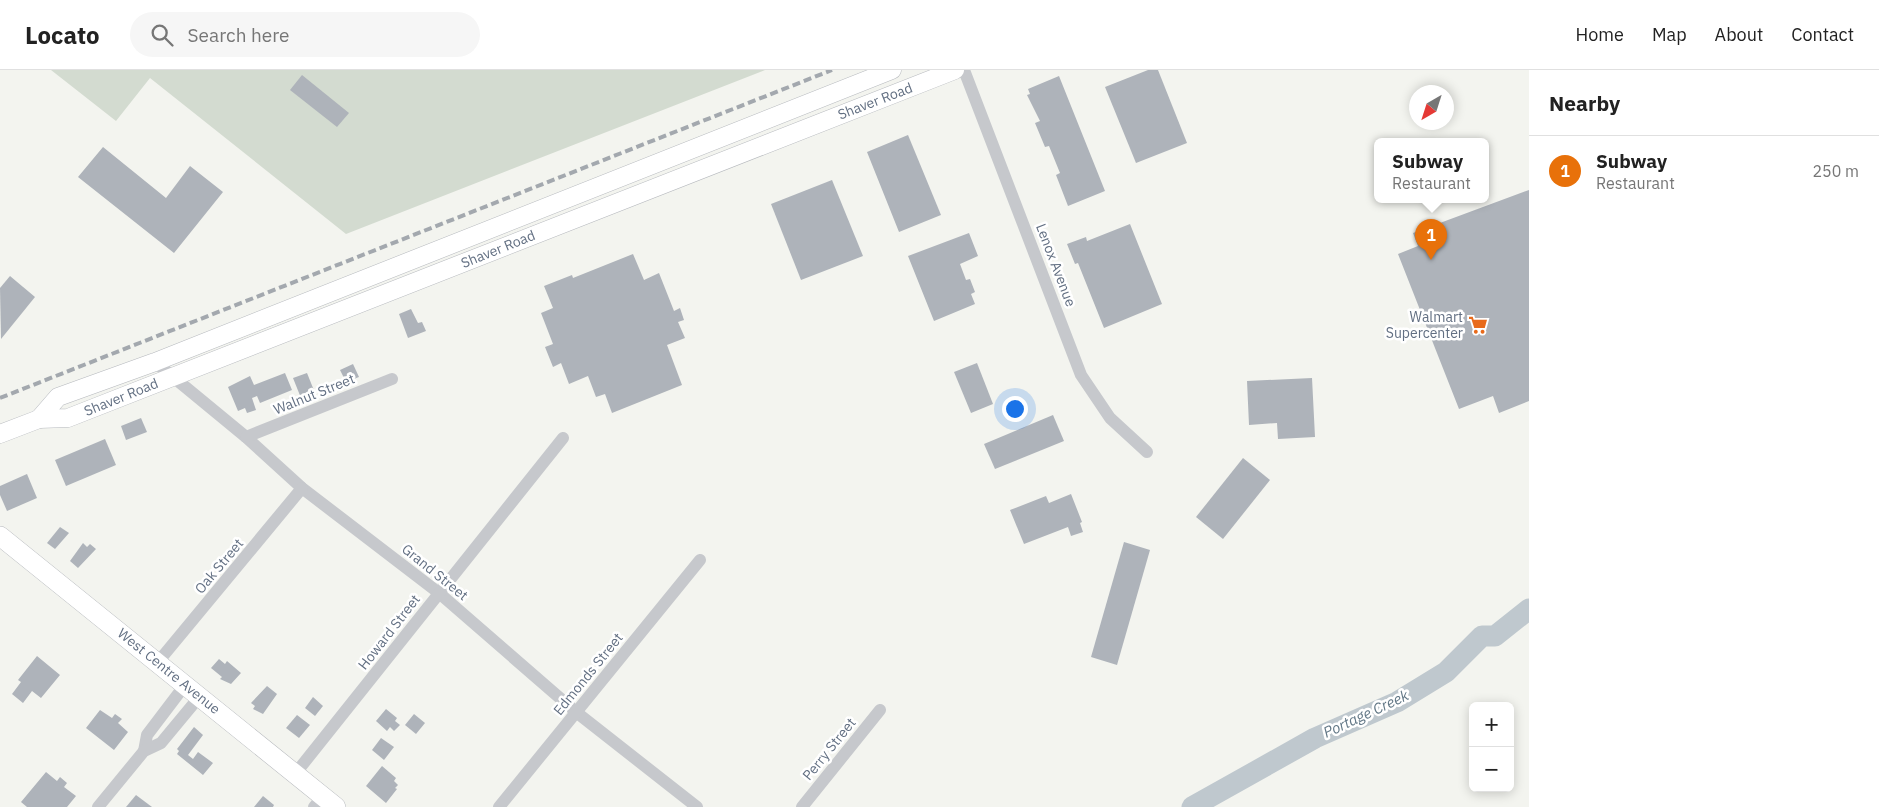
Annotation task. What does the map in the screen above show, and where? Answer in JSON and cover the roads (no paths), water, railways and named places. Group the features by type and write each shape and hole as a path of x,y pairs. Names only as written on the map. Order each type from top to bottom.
{"main road":[{"name":"Shaver Road","path":"39,419 58,397 154,362 892,70"},
{"name":"Shaver Road","path":"0,434 39,419 68,418 955,70"},
{"name":"West Centre Avenue","path":"0,536 295,774 324,803"}],"street":[{"name":"Lenox Avenue","path":"964,70 1081,375 1110,418 1147,452"},
{"name":"Grand Street","path":"154,362 246,437 302,488 439,593 576,712 696,807"},
{"name":"Walnut Street","path":"246,437 392,379"},
{"name":"Howard Street","path":"295,774 563,438"},
{"name":"Oak Street","path":"158,662 302,488"},
{"name":"Edmonds Street","path":"499,807 700,560"},
{"path":"144,751 147,735 185,685"},
{"path":"98,807 144,751 161,743 200,696"},
{"name":"Perry Street","path":"802,807 880,710"}],"waterway":[{"name":"Portage Creek","path":"1192,807 1315,738 1397,702 1446,672 1482,636 1495,636 1529,609"}],"railway":[{"path":"0,398 832,70"}],"place":[{"name":"Subway","path":"1431,260"},
{"name":"Walmart Supercenter","path":"1478,325"}]}
